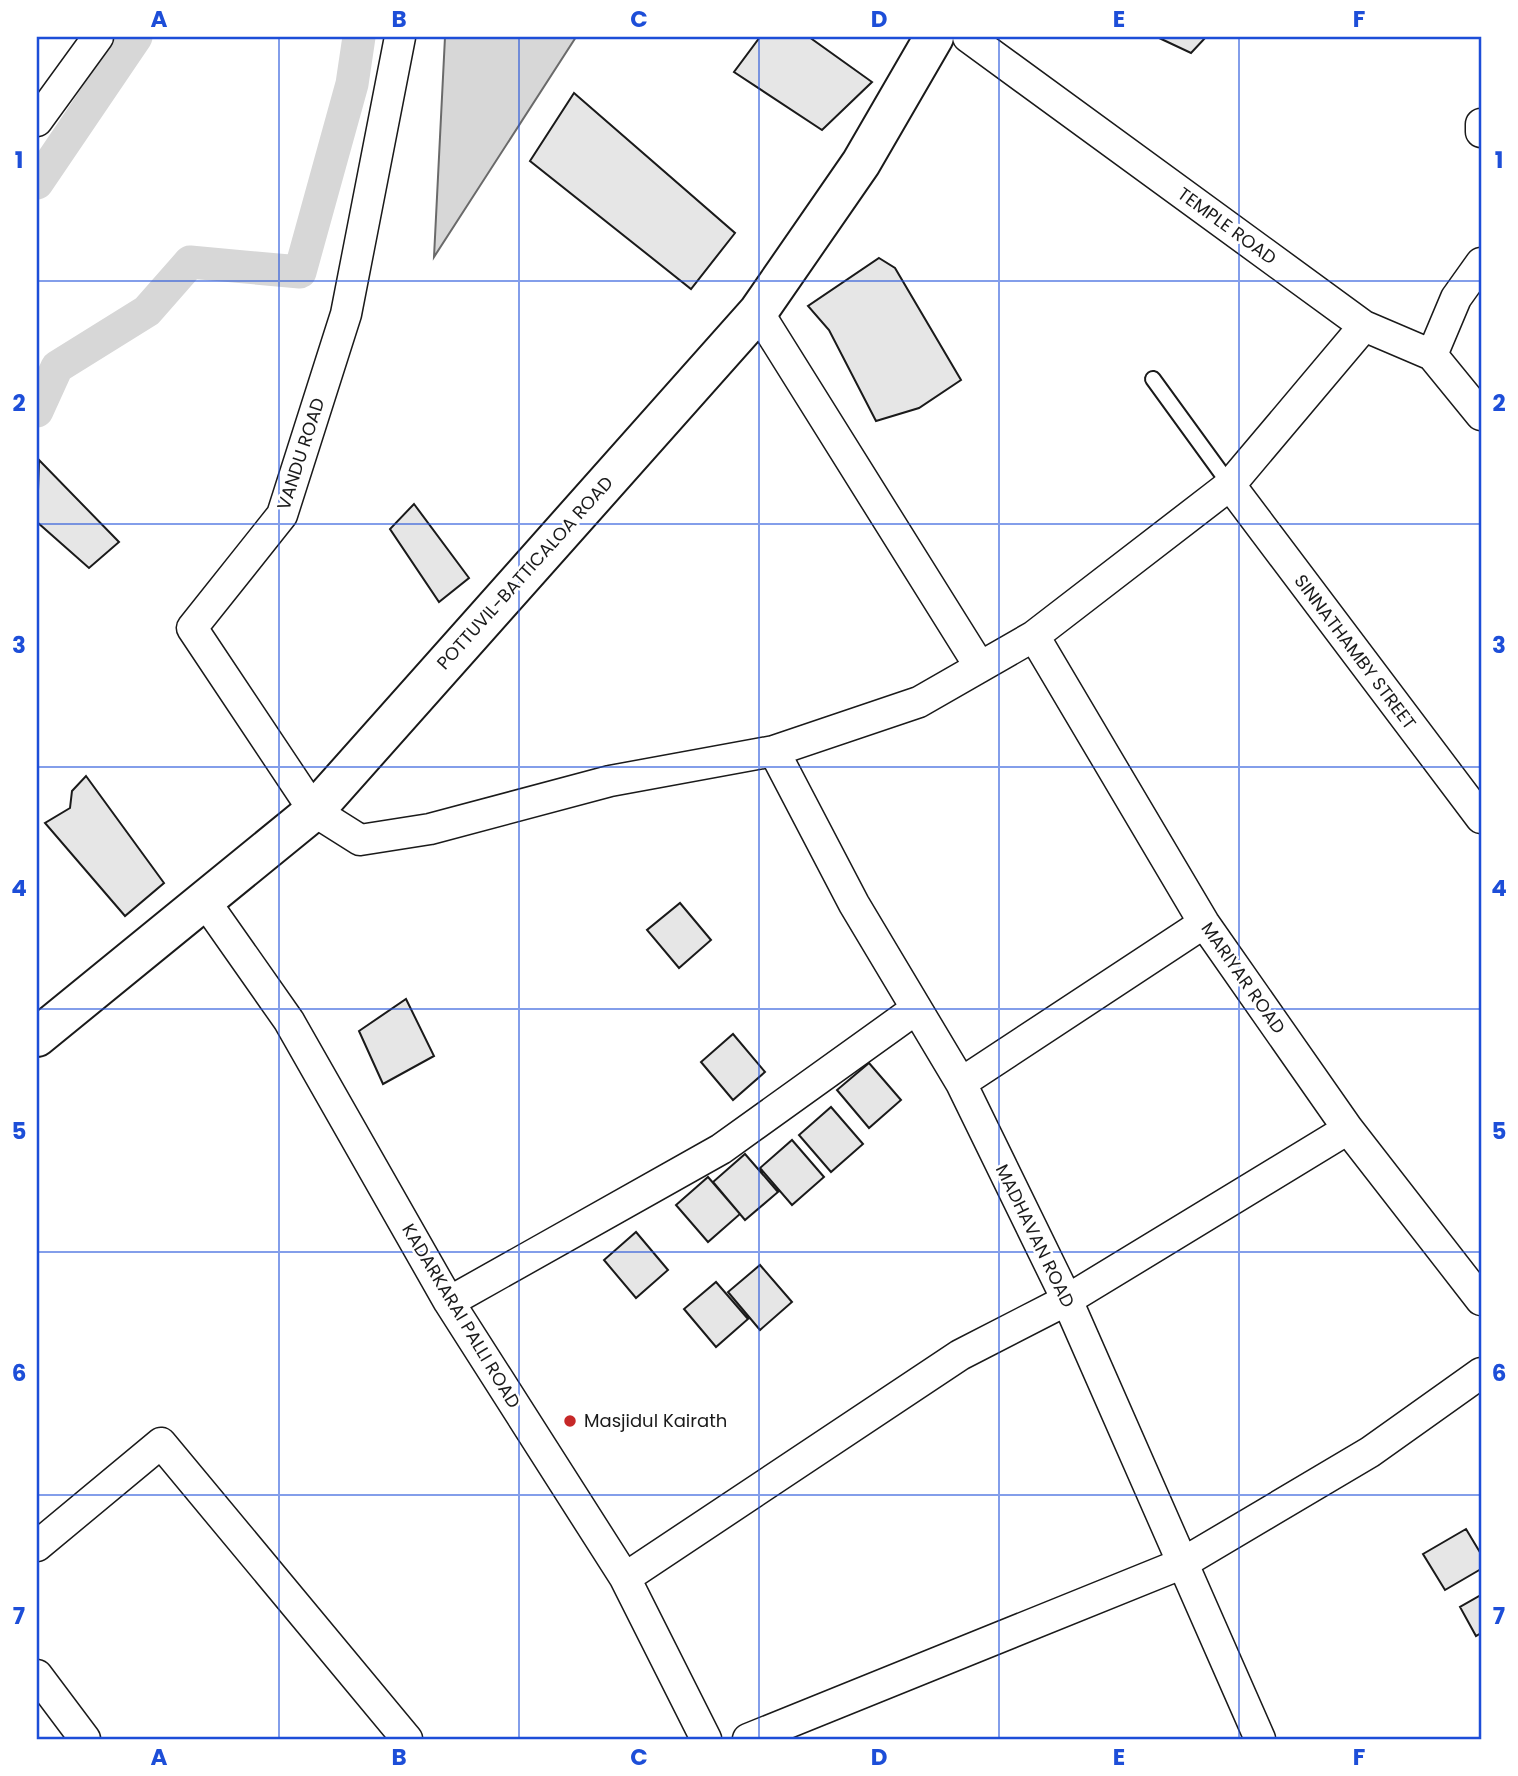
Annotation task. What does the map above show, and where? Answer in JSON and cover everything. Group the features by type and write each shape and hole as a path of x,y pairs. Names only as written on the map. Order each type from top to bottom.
{"highway":[{"name":"POTTUVIL-BATTICALOA ROAD","path":"37,1037 314,811 758,312 861,163 933,37"}],"street":[{"path":"37,121 98,37"},
{"name":"VANDU ROAD","path":"314,811 192,628 282,515 346,314 400,37"},
{"name":"TEMPLE ROAD","path":"968,37 1364,326 1432,355 1481,415"},
{"path":"1481,124 1481,132"},
{"path":"1432,355 1456,298 1481,263"},
{"path":"758,312 980,667"},
{"path":"314,811 360,839 430,829 610,781 774,751 919,702 1034,636 1230,485 1364,326"},
{"name":"SINNATHAMBY STREET","path":"1230,485 1481,818"},
{"name":"MARIYAR ROAD","path":"1034,636 1203,923 1348,1129 1481,1300"},
{"name":"MADHAVAN ROAD","path":"774,751 854,904 961,1083 1067,1300 1260,1739"},
{"name":"KADARKARAI PALLI ROAD","path":"204,900 289,1021 449,1302 625,1578 706,1739"},
{"path":"961,1083 1203,923"},
{"path":"449,1302 721,1149 916,1009"},
{"path":"625,1578 960,1354 1067,1300 1348,1129"},
{"path":"748,1739 1181,1564 1370,1452 1481,1373"},
{"path":"37,1546 160,1443 407,1739"},
{"path":"37,1675 85,1739"}],"lane":[{"path":"1153,379 1230,485"}],"shaded area":[{"path":"445,37 576,37 434,257"}],"building":[{"path":"760,37 809,37 872,82 822,130 734,72"},
{"path":"1157,37 1206,37 1191,53"},
{"path":"574,93 735,233 691,289 530,161"},
{"path":"879,258 895,268 961,380 919,408 876,421 829,330 808,306"},
{"path":"39,460 119,542 89,568 37,522"},
{"path":"414,504 469,578 439,602 390,529"},
{"path":"86,776 164,883 125,916 45,823 70,808 72,791"},
{"path":"680,903 711,940 679,968 647,930"},
{"path":"406,999 434,1056 383,1084 359,1031"},
{"path":"733,1034 765,1072 733,1100 701,1062"},
{"path":"869,1063 901,1100 869,1128 837,1090"},
{"path":"831,1107 863,1144 831,1172 799,1135"},
{"path":"792,1140 824,1177 792,1205 760,1168"},
{"path":"745,1154 778,1192 745,1220 713,1182"},
{"path":"708,1177 740,1214 708,1242 676,1205"},
{"path":"636,1232 668,1270 636,1298 604,1260"},
{"path":"760,1265 792,1302 760,1330 728,1292"},
{"path":"716,1282 748,1319 716,1347 684,1309"},
{"path":"1466,1529 1481,1554 1481,1569 1445,1590 1423,1554"},
{"path":"1481,1595 1481,1633 1476,1636 1460,1607"}],"waterway":[{"path":"37,183 136,37"},
{"path":"37,411 57,367 147,311 190,262 300,272 352,84 359,37"}],"place":[{"name":"Masjidul Kairath","path":"570,1421"}]}
